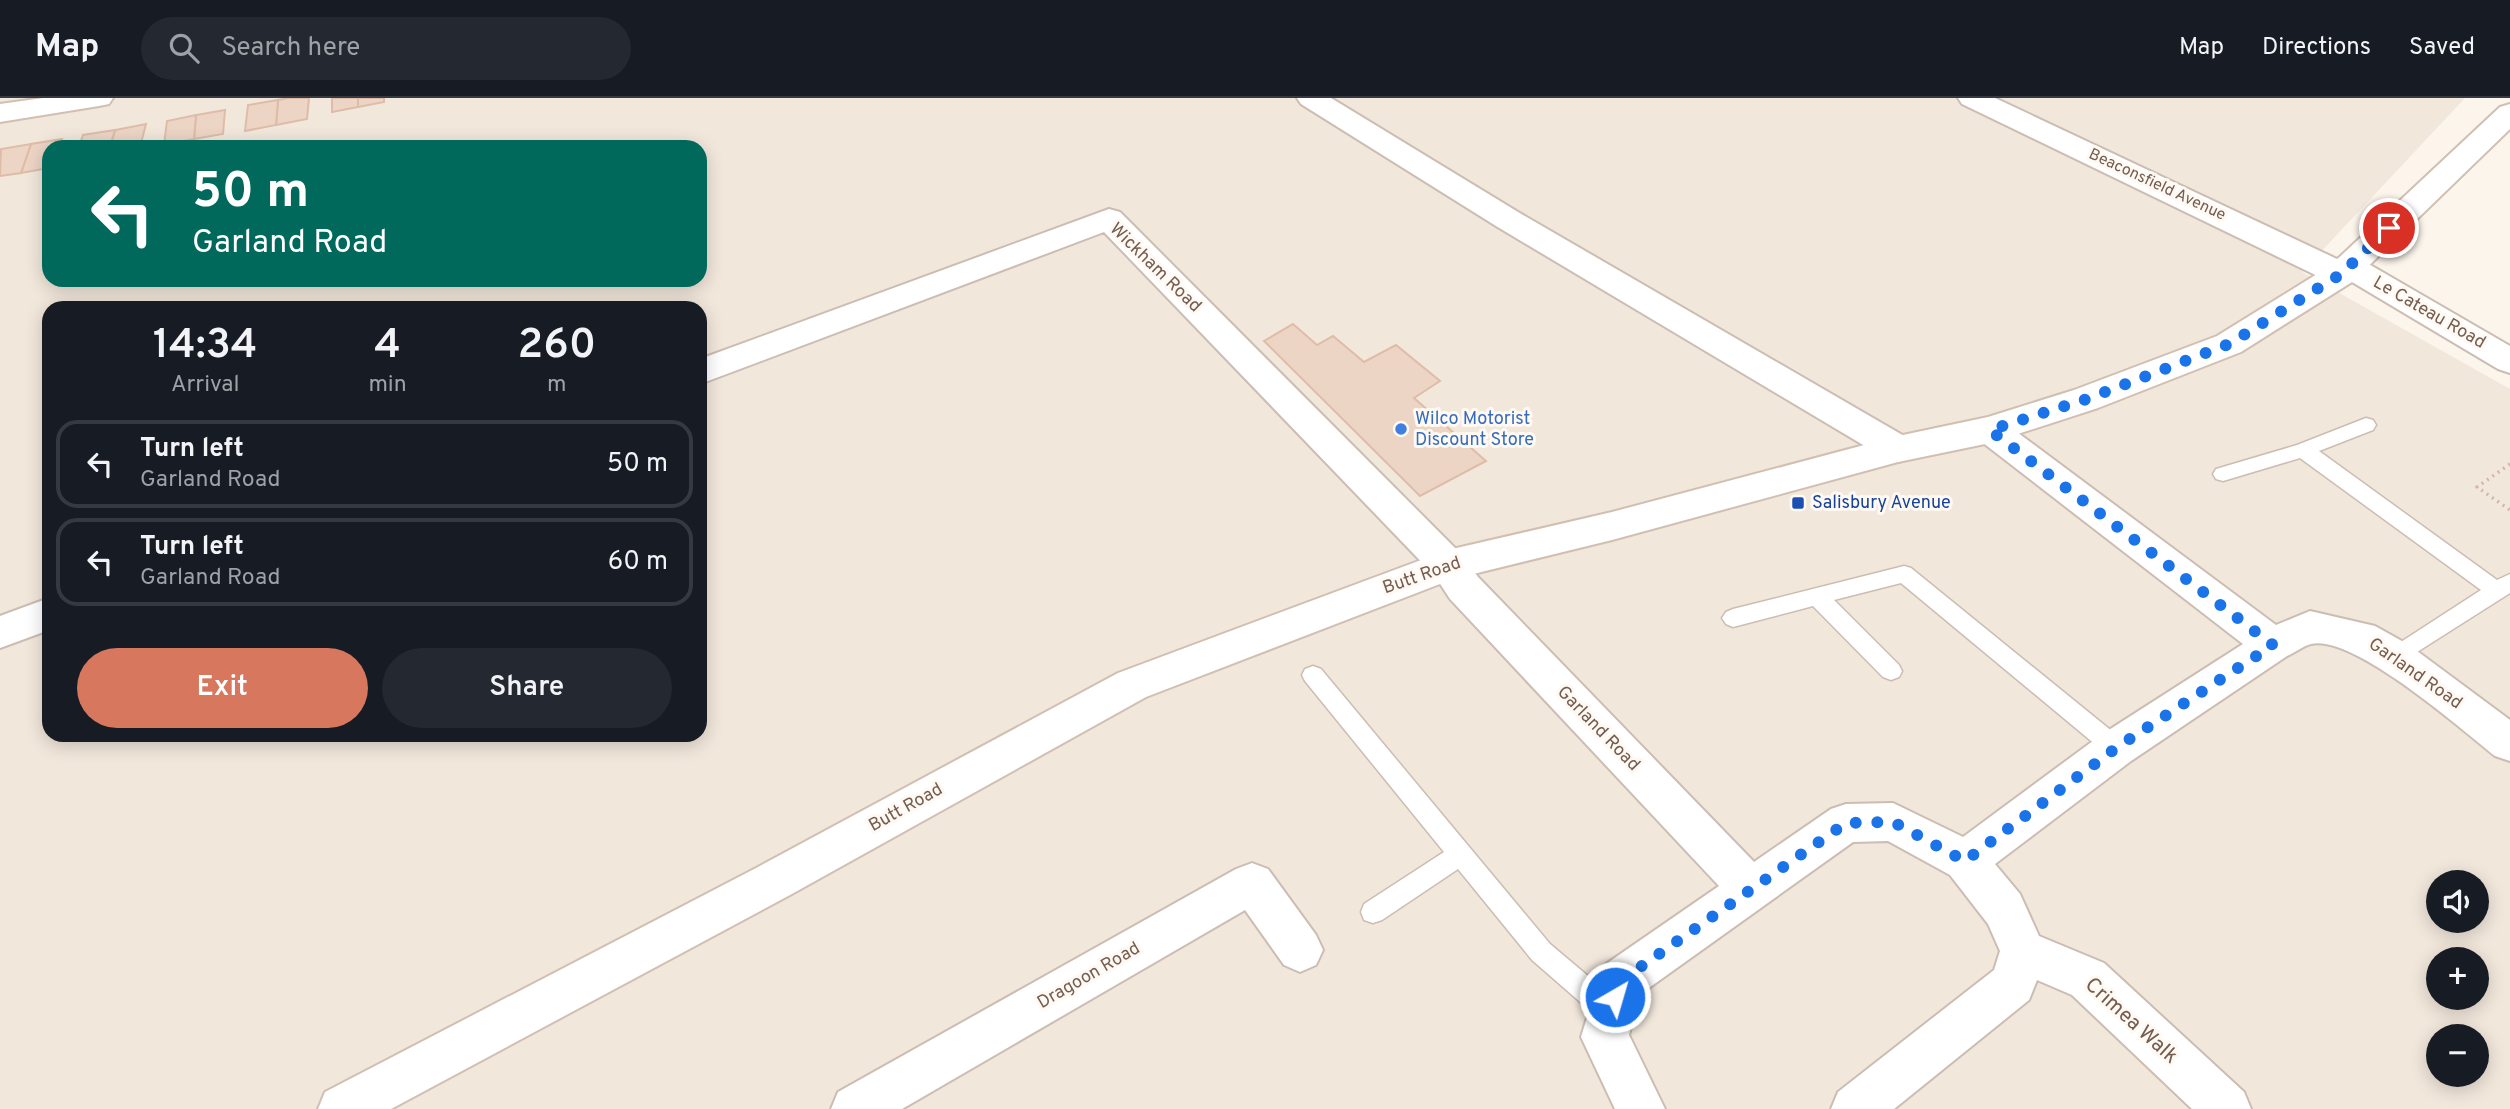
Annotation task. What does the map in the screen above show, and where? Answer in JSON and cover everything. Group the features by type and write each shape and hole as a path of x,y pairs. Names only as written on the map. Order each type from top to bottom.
{"street":[{"path":"0,113 99,98"},
{"path":"1311,98 1507,219 1898,449"},
{"name":"Beaconsfield Avenue","path":"1972,98 2345,270"},
{"name":"Butt Road","path":"342,1109 774,881 1132,685 1448,565 1612,526 1898,449 1990,430 2087,399 2229,344 2345,270 2510,113"},
{"name":"Wickham Road","path":"707,369 1109,219 1448,565"},
{"name":"Le Cateau Road","path":"2345,270 2510,361"},
{"path":"1990,430 2273,645"},
{"name":"Garland Road","path":"1448,565 1464,588 1752,890"},
{"path":"0,632 42,617"},
{"name":"Garland Road","path":"1965,861 2116,748 2273,645 2310,627 2361,637 2395,657 2510,743"},
{"path":"1641,1109 1605,1037 1619,982 1846,823 1893,822 1965,861 2004,909 2023,951 2013,984 1856,1109"},
{"name":"Dragoon Road","path":"855,1109 1252,883 1300,950"},
{"name":"Crimea Walk","path":"2023,951 2088,979 2227,1109"}],"lane":[{"path":"2222,474 2302,450 2366,425"},
{"path":"2302,450 2503,586 2395,657"},
{"path":"1733,618 1903,574 2116,748"},
{"path":"1816,596 1892,671"},
{"path":"1313,675 1541,952 1611,1012"},
{"path":"1373,912 1460,854"}],"path":[{"path":"2510,464 2477,487 2510,510"}],"shaded area":[{"path":"0,98 2465,98 2302,272 2510,389 2510,1109 0,1109","holes":["1293,324 1317,345 1333,336 1364,362 1396,345 1414,398 1485,461 1420,496 1264,341"]}],"building":[{"path":"309,98 307,119 276,125 278,100"},
{"path":"332,98 358,98 358,107 332,112"},
{"path":"358,98 384,98 384,102 358,107"},
{"path":"278,100 276,125 245,131 248,105"},
{"path":"225,110 223,134 194,139 196,115"},
{"path":"196,115 194,139 165,140 167,121"},
{"path":"146,124 142,140 112,140 115,130"},
{"path":"115,130 112,140 81,140 83,135"},
{"path":"42,142 42,169 21,173 31,144"},
{"path":"31,144 21,173 0,176 1,149"},
{"name":"Wilco Motorist Discount Store","path":"1293,324 1317,345 1333,336 1364,362 1396,345 1440,381 1414,398 1486,461 1420,496 1264,341"}],"place":[{"name":"Wilco Motorist Discount Store","path":"1401,429"},
{"name":"Salisbury Avenue","path":"1798,503"}],"route":[{"path":"1615,997 1619,982 1846,823 1893,822 1965,861 2116,748 2273,645 1990,430 2087,399 2229,344 2341,274 2389,228"}]}
